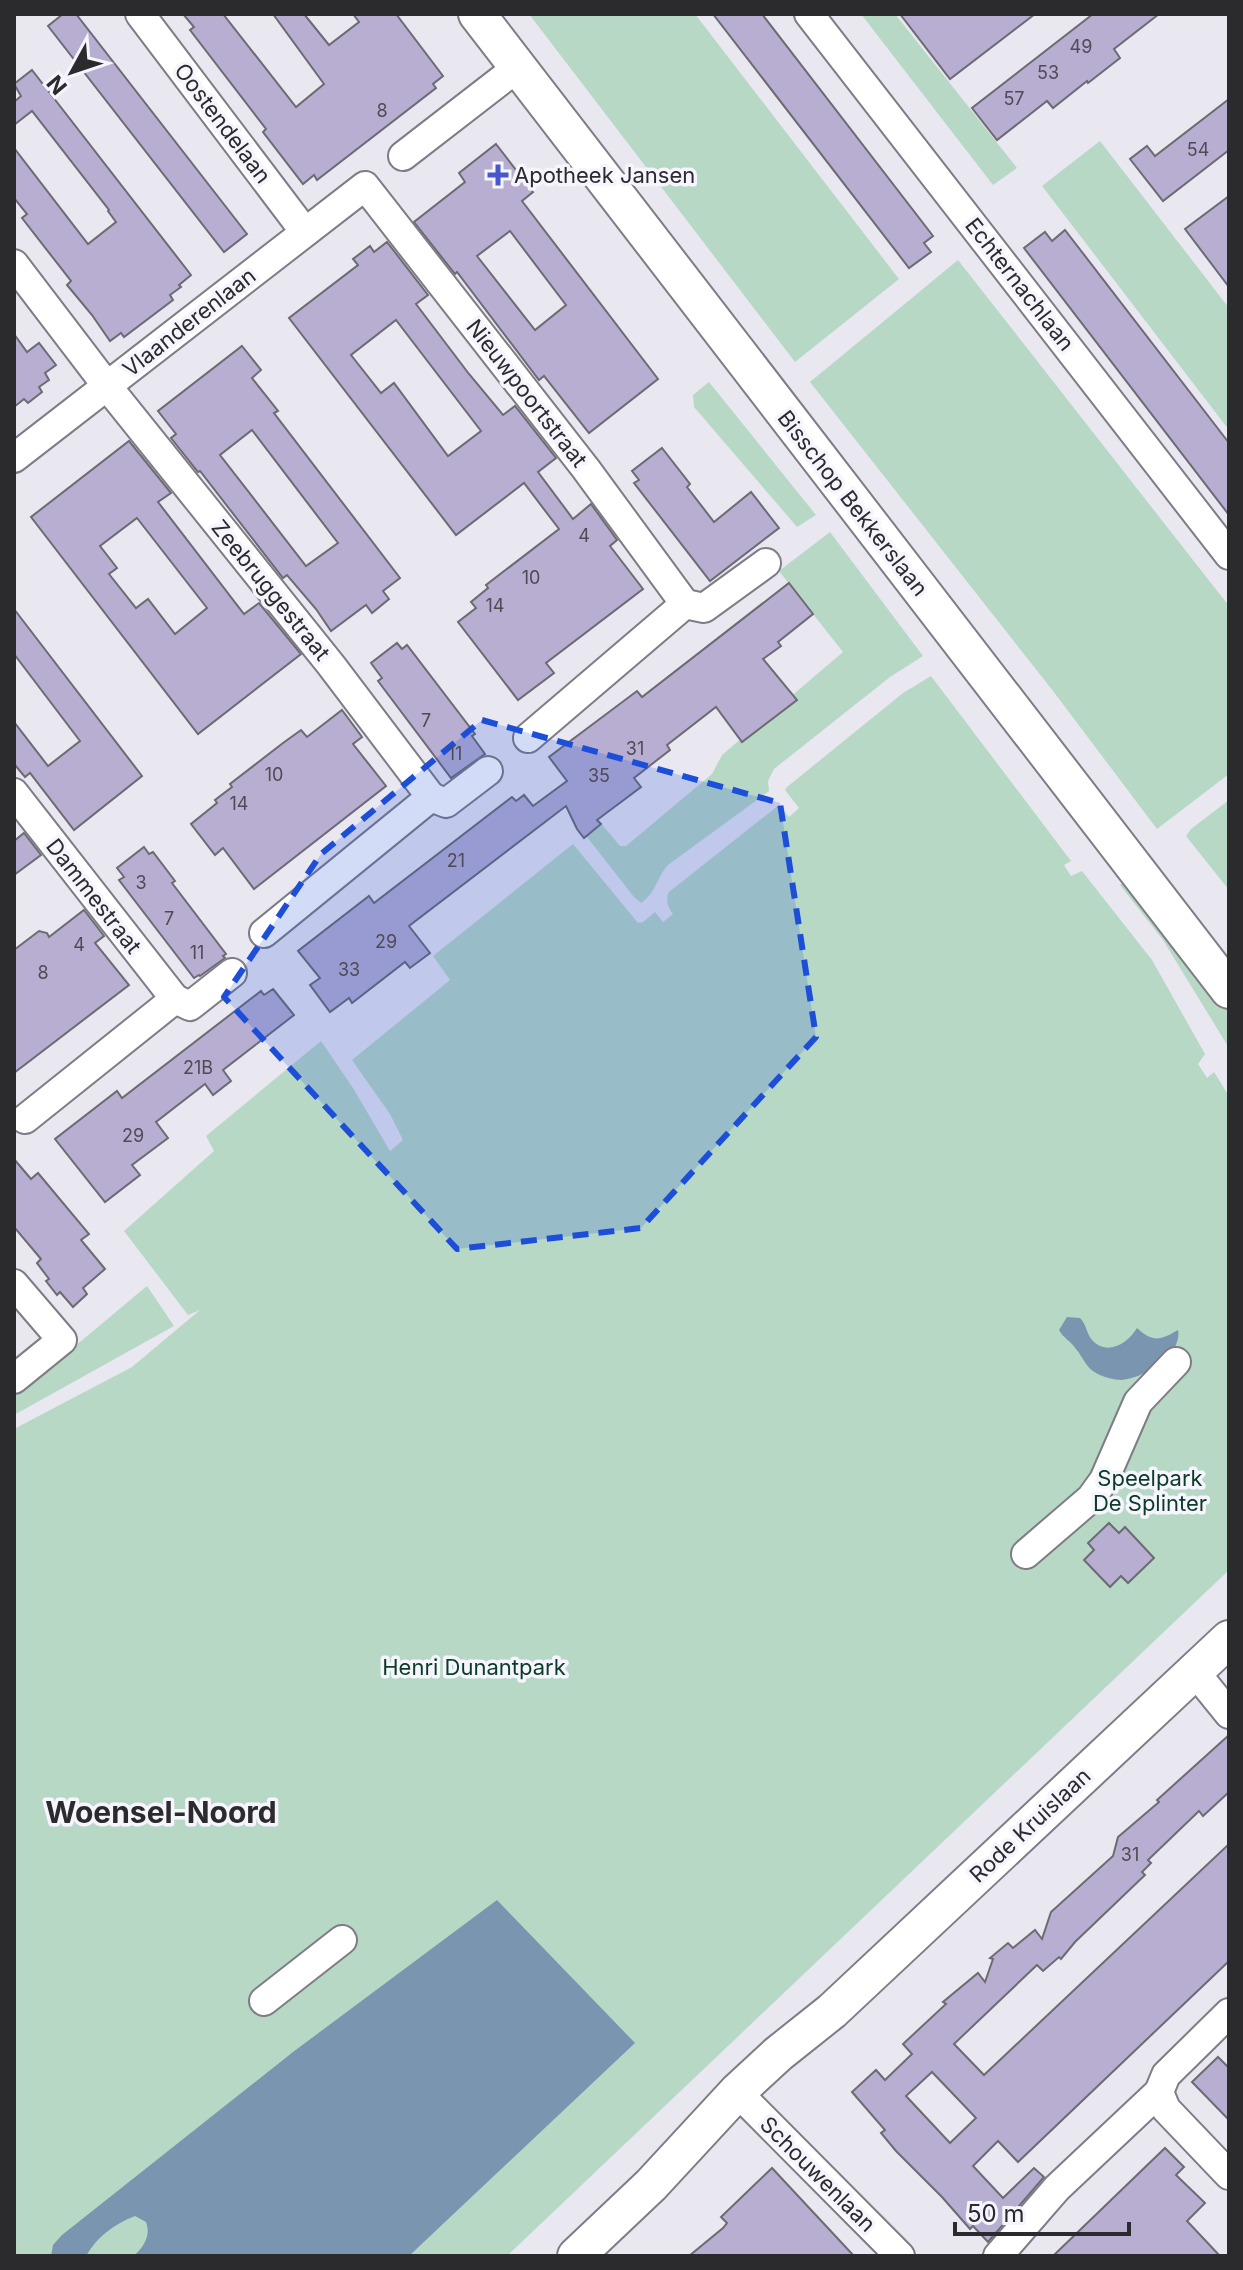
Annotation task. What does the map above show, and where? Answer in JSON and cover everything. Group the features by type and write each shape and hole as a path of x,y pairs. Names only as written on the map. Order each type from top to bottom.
{"main road":[{"name":"Bisschop Bekkerslaan","path":"477,14 1229,990"},
{"name":"Rode Kruislaan","path":"576,2256 743,2098 778,2054 832,2011 1229,1639"}],"street":[{"name":"Oostendelaan","path":"140,14 305,232"},
{"name":"Echternachlaan","path":"809,14 1229,555"},
{"path":"403,156 518,67"},
{"name":"Vlaanderenlaan","path":"14,458 365,186"},
{"name":"Nieuwpoortstraat","path":"365,186 586,469 685,604"},
{"name":"Zeebruggestraat","path":"14,264 107,386 331,665 431,797"},
{"path":"528,738 685,604 704,608 766,563"},
{"path":"264,933 431,797 446,803 488,771"},
{"name":"Dammestraat","path":"14,793 175,999"},
{"path":"25,1119 175,999 190,1006 232,973"},
{"path":"14,1284 62,1340 14,1379"},
{"path":"1026,1554 1091,1498 1104,1480 1138,1402 1176,1362"},
{"path":"1195,1672 1229,1714"},
{"path":"264,2001 342,1940"},
{"path":"998,2256 1057,2188 1159,2092 1166,2075 1229,2013"},
{"path":"1159,2092 1166,2109 1229,2175"},
{"name":"Schouwenlaan","path":"743,2098 900,2256"}],"highlighted area":[{"path":"482,720 780,803 816,1037 641,1228 457,1249 224,997 321,854"}],"green space":[{"path":"529,14 695,14 899,279 795,362"},
{"path":"861,14 895,14 1017,168 993,185"},
{"path":"1100,141 1229,308 1229,430 1042,186"},
{"path":"958,260 1229,606 1229,774 1157,829 1053,691 810,382"},
{"path":"709,382 816,515 797,527 694,407 693,395"},
{"path":"830,532 923,656 890,677 774,769 768,781 769,791 668,865 650,895 641,903 569,814 584,803 620,846 626,846 712,774 722,755 843,652 779,571"},
{"name":"Henri Dunantpark","path":"931,676 1071,861 1064,865 1071,876 1082,871 1152,960 1205,1054 1198,1064 1207,1078 1214,1072 1229,1096 1229,1570 507,2256 14,2256 14,1429 132,1367 200,1310 188,1315 124,1231 214,1151 206,1136 321,1041 390,1151 403,1140 390,1114 352,1060 450,980 433,956 573,844 638,923 655,912 663,922 673,914 667,898 669,892 779,805 789,817 799,808 785,790 787,787 903,693"},
{"path":"1229,800 1229,890 1186,836"},
{"path":"1127,880 1229,1011 1229,1048 1163,940 1120,885"},
{"path":"147,1286 174,1326 14,1415 14,1397"}],"water":[{"path":"1067,1317 1080,1318 1093,1341 1105,1347 1123,1343 1137,1328 1153,1338 1178,1330 1178,1339 1160,1364 1130,1379 1112,1379 1090,1368 1061,1333 1059,1330"},
{"path":"497,1900 635,2043 409,2256 134,2256 144,2245 148,2232 146,2222 135,2216 107,2232 86,2256 51,2256 53,2245 62,2235 293,2052"}],"building":[{"path":"63,14 76,14 247,234 224,252 48,26"},
{"path":"183,14 223,14 296,107 324,84 273,14 304,14 329,45 359,22 353,14 396,14 443,76 433,84 436,88 317,180 314,175 303,184 263,132 266,129 190,30 194,27"},
{"path":"713,14 762,14 933,236 924,243 931,252 909,268"},
{"path":"900,14 1035,14 950,79"},
{"path":"1093,14 1159,14 1114,49 1120,58 1088,83 1053,108 1047,101 997,140 972,108"},
{"path":"32,70 191,275 170,295 173,300 124,337 121,333 110,341 67,285 71,281 22,218 27,214 14,198 14,148 88,244 116,222 32,111 14,125 14,102 21,96 14,84"},
{"path":"1229,99 1229,150 1163,201 1130,159 1147,146 1155,156"},
{"path":"496,144 533,192 522,201 658,379 589,433 544,376 539,380 457,272 455,274 414,222 465,182 459,173","holes":["510,231 566,305 535,330 477,256"]},
{"path":"1229,196 1229,287 1185,229"},
{"path":"1065,230 1229,443 1229,515 1024,248 1045,232 1052,241"},
{"path":"387,242 428,295 416,304 469,374 503,415 515,406 556,458 538,472 573,519 591,504 617,540 610,546 643,589 546,663 554,673 518,700 458,622 476,608 471,602 488,588 486,585 559,529 524,483 456,535 289,318 358,265 353,259 370,246 374,252","holes":["396,320 481,431 448,456 394,383 381,393 351,355"]},
{"path":"14,334 27,352 39,343 56,365 45,373 49,380 39,387 42,392 28,403 24,399 14,407"},
{"path":"242,346 261,370 252,378 278,411 274,413 400,578 383,591 389,599 372,613 366,605 331,631 287,575 283,578 171,438 176,434 158,411","holes":["252,430 338,543 306,566 220,455"]},
{"path":"129,441 171,493 158,502 244,614 259,603 301,654 198,734 31,517","holes":["137,518 207,608 175,634 148,599 136,608 109,574 117,568 100,546"]},
{"path":"662,448 714,522 751,492 779,528 710,581 634,483 639,480 632,471"},
{"path":"789,583 813,614 778,642 781,646 763,659 797,700 742,742 716,707 667,745 670,750 634,778 641,787 597,820 601,824 584,838 566,806 409,926 430,953 410,968 405,962 352,1003 349,998 330,1012 310,985 320,978 298,951 369,896 374,903 512,797 516,801 524,795 533,806 567,781 549,757 637,691 642,697"},
{"path":"14,609 142,776 74,830 30,773 25,777 14,764 14,722 48,766 80,741 14,654"},
{"path":"397,643 402,649 407,645 475,734 472,736 485,754 451,778 378,681 382,678 371,663"},
{"path":"342,710 362,737 353,744 386,786 254,889 223,848 215,855 191,824 217,803 215,800 232,787 230,784 283,743 301,730 307,737"},
{"path":"24,833 41,855 14,875 14,841"},
{"path":"144,847 149,854 153,852 175,881 172,883 226,954 223,956 225,958 200,976 194,978 119,880 124,877 117,868"},
{"path":"84,910 104,936 95,943 129,985 14,1073 14,950 39,931 47,933 49,937"},
{"path":"273,989 294,1015 223,1070 231,1081 213,1095 205,1084 156,1122 168,1138 132,1165 140,1175 105,1202 55,1139 117,1091 122,1098 261,991 264,995"},
{"path":"14,1159 31,1179 38,1173 89,1234 81,1240 105,1269 83,1288 87,1294 73,1307 60,1292 57,1295 46,1281 49,1279 37,1263 41,1259 14,1227"},
{"path":"1109,1523 1119,1533 1125,1527 1154,1558 1128,1583 1121,1576 1110,1587 1084,1560 1094,1550 1088,1543"},
{"path":"1229,1735 1229,1792 1203,1816 1199,1811 1148,1860 1151,1863 1142,1872 1145,1875 1061,1959 1059,1957 1043,1971 1037,1965 954,2044 984,2075 1229,1844 1229,1961 1018,2162 998,2141 973,2166 1003,2198 1034,2168 1044,2177 988,2242 973,2226 970,2229 896,2151 881,2133 885,2130 852,2092 876,2070 885,2080 912,2054 903,2044 946,2004 943,2002 978,1973 985,1982 993,1959 990,1958 1008,1943 1013,1948 1035,1930 1042,1939 1051,1912 1113,1856 1118,1837 1159,1802 1157,1800","holes":["932,2072 976,2118 950,2143 906,2096"]},
{"path":"1218,2057 1229,2068 1229,2120 1192,2082"},
{"path":"1165,2148 1184,2167 1176,2175 1205,2203 1187,2221 1220,2256 1053,2256"},
{"path":"772,2168 854,2256 689,2256 723,2228 727,2223 721,2217"}],"place":[{"name":"Apotheek Jansen","path":"498,175"}],"district":[{"name":"Woensel-Noord","path":"161,1813"}],"park label":[{"name":"Speelpark De Splinter","path":"1150,1490"}]}
